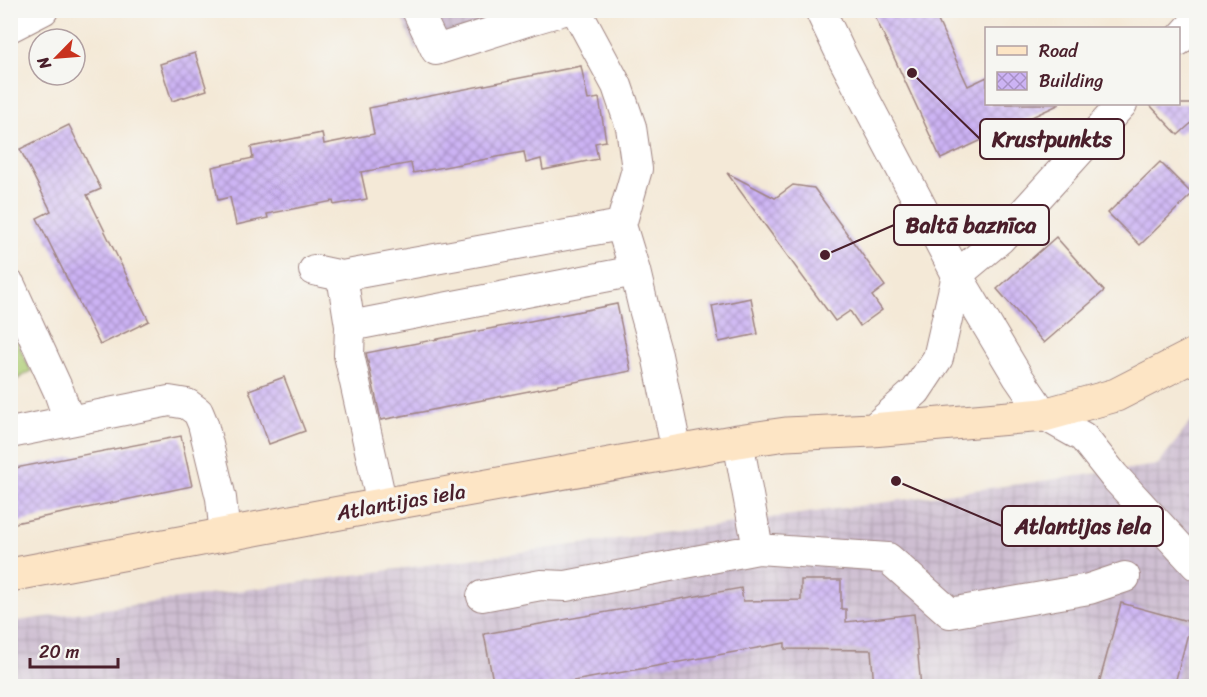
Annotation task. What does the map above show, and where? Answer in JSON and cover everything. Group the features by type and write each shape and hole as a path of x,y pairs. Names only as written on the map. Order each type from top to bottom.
{"main road":[{"name":"Atlantijas iela","path":"10,575 738,441 786,434 872,430 1044,415 1116,395 1197,354"}],"street":[{"path":"10,27 43,10"},
{"path":"417,10 436,50 528,15 564,10"},
{"path":"576,10 617,86 631,127 638,169 621,225 657,355 677,452"},
{"path":"820,10 847,67 957,275 1018,377 1044,415 1083,437 1114,476 1197,565"},
{"path":"1180,40 1197,21"},
{"path":"872,430 916,391 938,358 957,275 1000,239 1121,105"},
{"path":"382,505 349,355 350,326 328,273 621,225"},
{"path":"350,326 635,271"},
{"path":"10,285 69,421"},
{"path":"10,433 169,401 187,404 198,412 203,424 221,498 225,534"},
{"path":"738,441 758,549"},
{"path":"482,596 541,585 566,586 758,549 888,558 950,613 1089,589 1125,577"}],"shaded area":[{"path":"399,11 516,11 519,17 415,50"},
{"path":"1196,415 1196,686 11,686 10,622 1158,465"}],"green space":[{"path":"11,329 31,371 10,383"}],"building":[{"path":"872,10 933,10 968,86 985,78 985,105 1058,105 941,159"},
{"path":"195,53 207,90 172,101 160,64"},
{"path":"581,66 588,100 599,98 606,141 595,143 598,159 543,170 541,159 526,163 524,152 413,173 411,163 361,172 367,199 334,205 333,201 267,214 268,218 236,225 230,197 218,200 212,167 253,158 251,147 322,133 324,144 374,134 369,108"},
{"path":"1197,104 1197,118 1178,135 1150,105"},
{"path":"69,125 101,189 87,195 149,321 100,345 37,218 51,211 20,149"},
{"path":"1160,162 1192,194 1140,245 1108,213"},
{"path":"727,173 775,198 793,185 814,188 885,286 872,296 882,310 860,326 850,311 835,321"},
{"path":"1056,237 1104,291 1044,343 997,289"},
{"path":"751,298 758,334 719,342 712,306"},
{"path":"617,304 631,371 381,420 366,353"},
{"path":"284,377 305,431 269,444 249,390"},
{"path":"181,436 192,486 10,524 10,469"},
{"path":"801,580 841,580 841,609 846,609 846,622 914,614 921,687 874,687 871,650 785,649 785,643 540,687 494,687 484,634 741,588 743,601 801,600"},
{"path":"1121,603 1191,622 1174,687 1098,687"}],"place":[{"name":"Krustpunkts","path":"912,73"},
{"name":"Baltā baznīca","path":"825,255"},
{"name":"Atlantijas iela","path":"896,481"}]}
